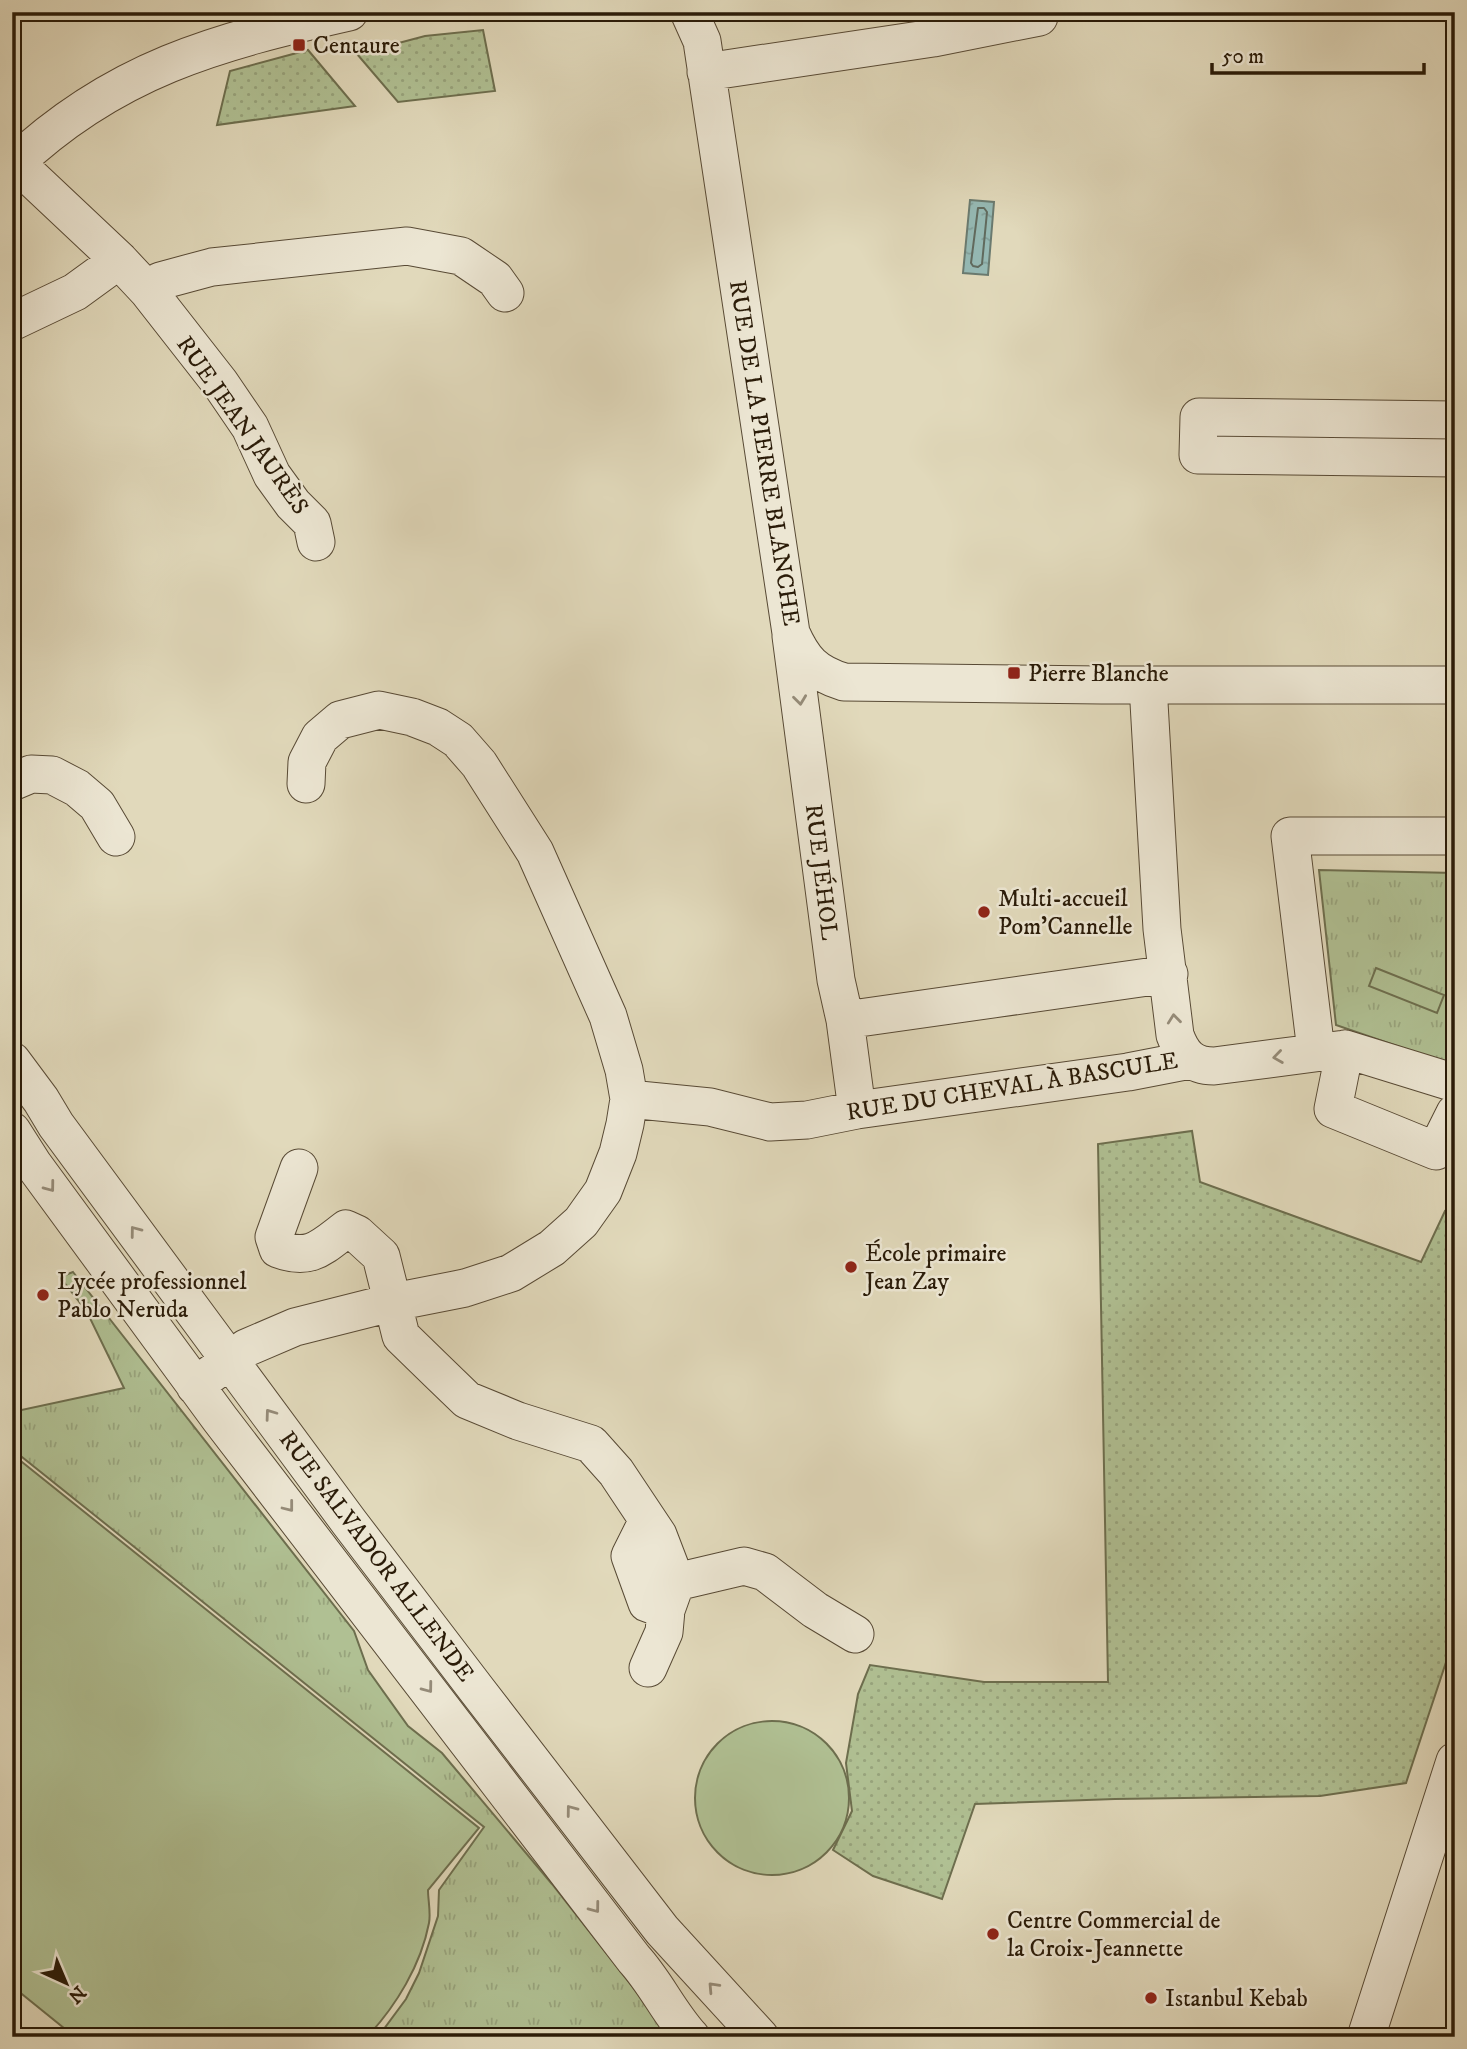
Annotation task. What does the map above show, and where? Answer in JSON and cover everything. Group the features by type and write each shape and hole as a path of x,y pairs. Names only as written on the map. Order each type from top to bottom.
{"street":[{"path":"17,153 79,110 143,74 177,59 260,32 349,12"},
{"name":"RUE DE LA PIERRE BLANCHE","path":"690,12 702,41 791,633 800,654 830,677 844,682 1455,685"},
{"path":"706,72 931,25 1039,18"},
{"name":"RUE JEAN JAURÈS","path":"17,153 148,291 220,383 250,427 272,475 293,504 312,523 316,542"},
{"path":"148,291 160,281 212,267 407,246 461,256 495,279 505,293"},
{"path":"12,322 75,292 119,260"},
{"path":"1455,420 1199,417 1199,455 1455,458"},
{"name":"RUE JÉHOL","path":"791,633 836,980 845,1020 857,1110"},
{"name":"RUE DU CHEVAL À BASCULE","path":"1148,685 1162,929 1175,1035 1180,1050 1190,1060"},
{"path":"195,1386 246,1348 295,1327 394,1302 465,1288 511,1273 552,1248 581,1222 603,1191 618,1153 629,1098 624,1070 608,1016 535,852 479,764 458,740 438,727 412,717 379,710 341,720 320,737 307,762 306,784"},
{"path":"12,782 31,774 52,775 77,788 97,805 116,837"},
{"path":"1455,836 1290,836 1331,1050 1333,1109 1436,1151 1455,1112"},
{"path":"845,1020 1169,974"},
{"path":"1190,1060 1201,1066 1214,1066 1331,1050 1455,1083"},
{"name":"RUE DU CHEVAL À BASCULE","path":"629,1098 710,1107 770,1122 807,1120 857,1110 1128,1072 1190,1060"},
{"name":"RUE SALVADOR ALLENDE","path":"12,1062 27,1107 56,1125 357,1533 662,1930 760,2037"},
{"name":"RUE SALVADOR ALLENDE","path":"12,1131 33,1164 195,1386 650,1977 674,2018 691,2037"},
{"path":"299,1168 274,1237 278,1249 294,1255 312,1253 346,1229 357,1234 381,1256 401,1336 467,1400 518,1421 591,1444 616,1472 658,1535 671,1596 664,1632 648,1668"},
{"path":"671,1596 744,1566 765,1572 815,1610 855,1634"},
{"path":"1366,2037 1455,1761"}],"green space":[{"path":"483,30 495,91 398,102 357,54 425,36"},
{"path":"308,50 355,106 217,125 230,71"},
{"path":"1319,870 1455,873 1455,1066 1336,1025"},
{"path":"1376,968 1444,995 1437,1013 1369,986"},
{"path":"1192,1131 1200,1182 1421,1262 1445,1211 1455,1214 1455,1635 1406,1783 1320,1796 975,1804 942,1899 873,1876 833,1850 852,1811 846,1763 858,1694 870,1665 984,1682 1108,1682 1098,1144"},
{"path":"73,1272 354,1631 368,1670 408,1726 442,1753 552,1884 672,2037 378,2037 406,1999 419,1973 438,1916 439,1890 484,1827 12,1449 12,1412 124,1388 87,1312 60,1277"},
{"path":"12,1454 479,1828 428,1890 430,1919 414,1969 388,2012 367,2037 75,2037 12,1986"},
{"path":"772,1721 802,1727 827,1743 843,1768 849,1798 843,1828 827,1853 802,1869 772,1875 742,1869 717,1853 701,1828 695,1798 701,1768 717,1743 742,1727"}],"water":[{"path":"970,200 994,202 988,275 963,273"}],"place":[{"name":"Centaure","path":"299,45"},
{"name":"Pierre Blanche","path":"1014,673"},
{"name":"Multi-accueil Pom'Cannelle","path":"984,912"},
{"name":"École primaire Jean Zay","path":"851,1267"},
{"name":"Lycée professionnel Pablo Neruda","path":"43,1295"},
{"name":"Centre Commercial de la Croix-Jeannette","path":"993,1934"},
{"name":"Istanbul Kebab","path":"1151,1998"}]}
